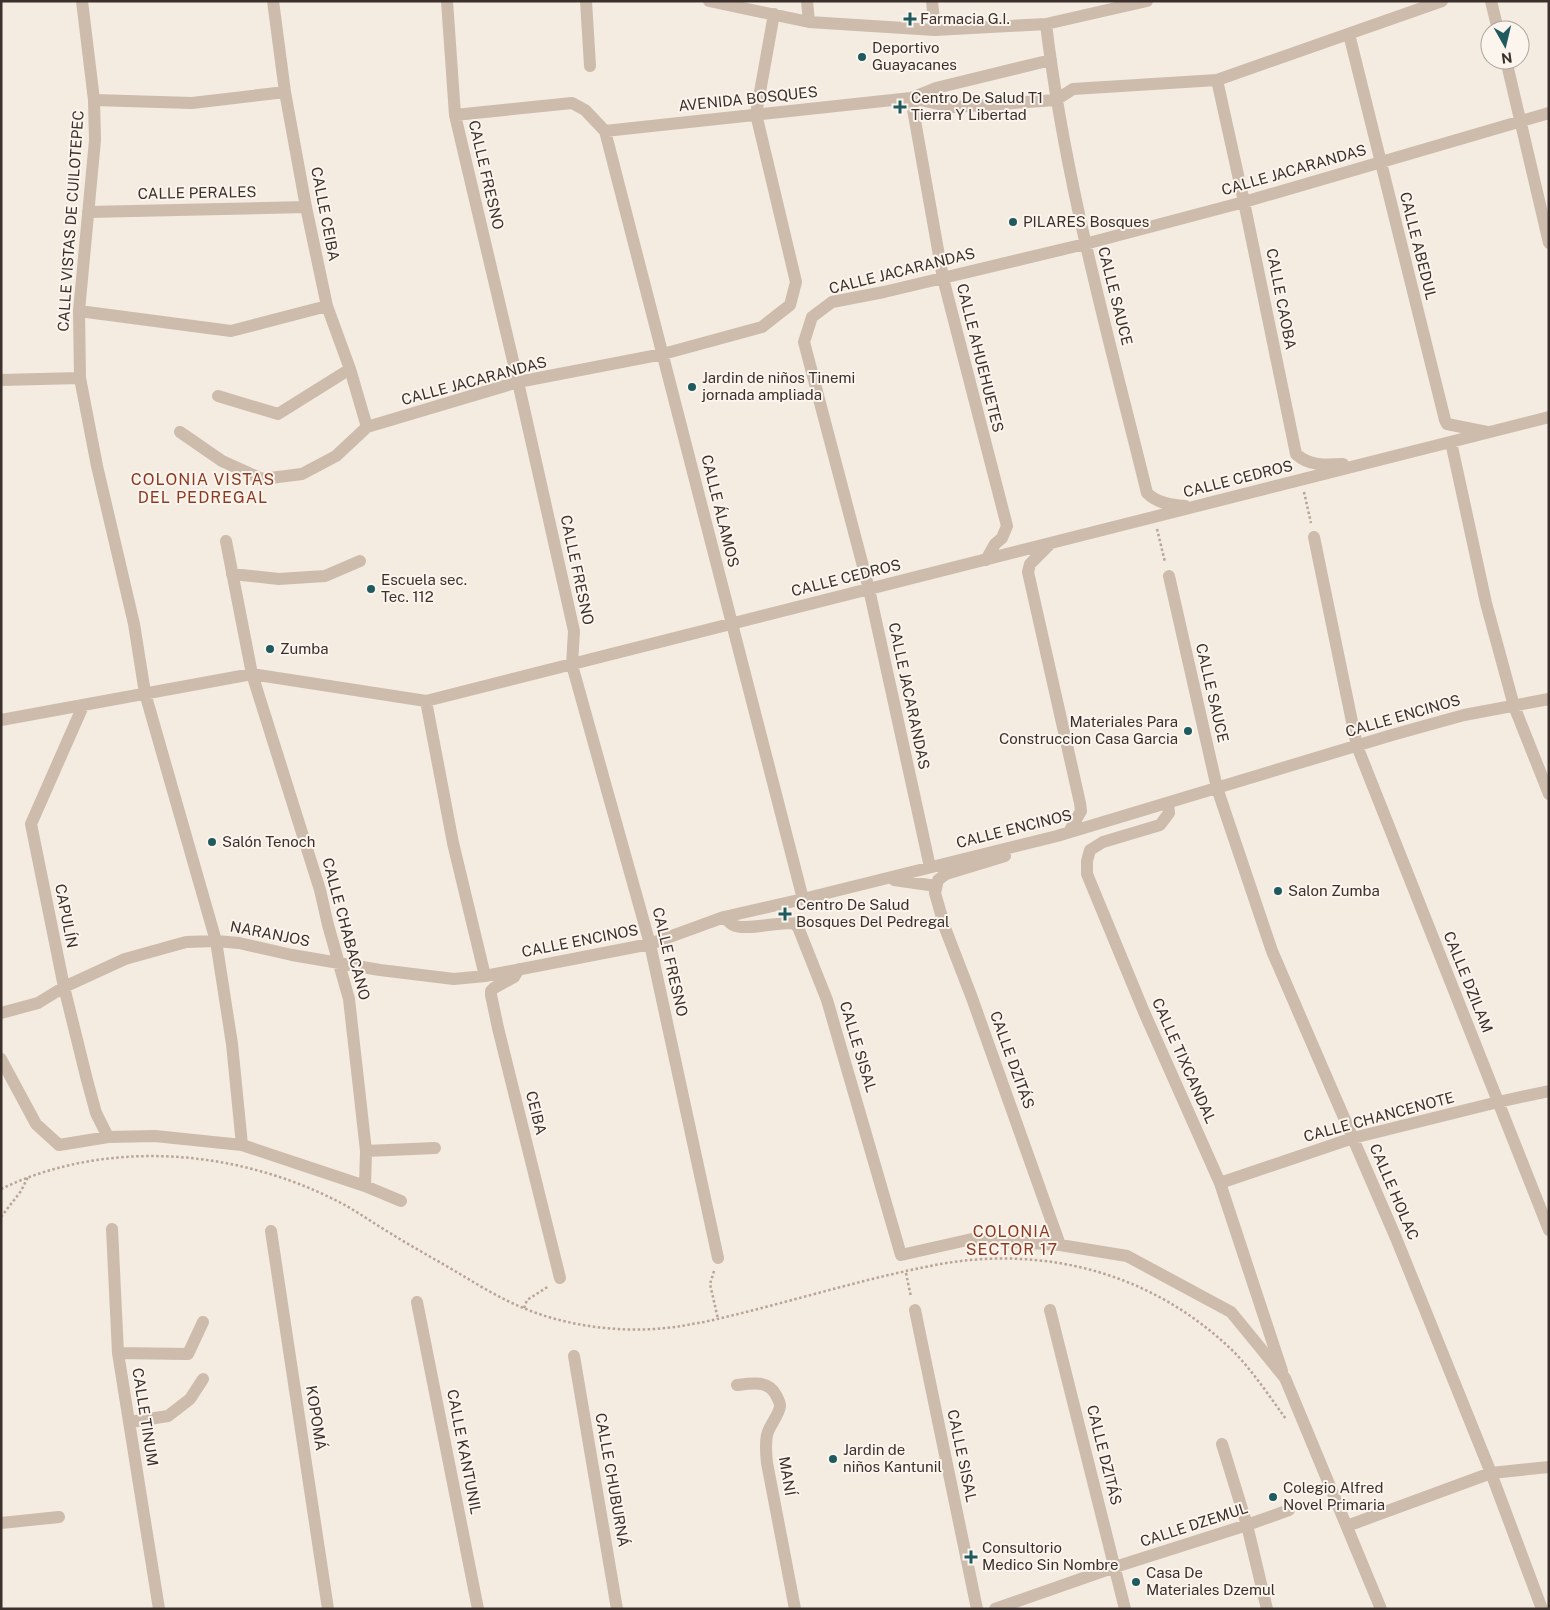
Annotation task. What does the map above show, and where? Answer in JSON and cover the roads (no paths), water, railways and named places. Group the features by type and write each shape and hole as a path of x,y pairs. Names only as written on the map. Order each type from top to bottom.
{"street":[{"name":"CALLE VISTAS DE CUILOTEPEC","path":"82,1 94,100 95,140 79,312 80,378 97,466 134,624 146,693 216,941 232,1044 242,1146"},
{"name":"CALLE CEIBA","path":"273,1 285,92 306,207 327,306 350,369 367,427"},
{"name":"CALLE FRESNO","path":"447,1 455,115 574,631 572,665 650,944 718,1258"},
{"path":"586,1 590,66"},
{"path":"709,1 809,22 935,30 1046,24 1148,1"},
{"path":"807,1 809,22"},
{"path":"932,1 935,30"},
{"path":"911,98 952,107 1056,100 1073,89 1217,80 1442,1"},
{"path":"1491,1 1496,20"},
{"name":"CALLE JACARANDAS","path":"367,427 518,382 663,354 762,327 790,304 796,282 756,114 774,14"},
{"name":"CALLE SAUCE","path":"1046,24 1056,100 1085,244 1147,493 1152,498 1167,504 1197,506"},
{"name":"CALLE ABEDUL","path":"1349,34 1445,420 1447,424 1488,433"},
{"name":"AVENIDA BOSQUES","path":"605,131 911,98 936,88 1051,60"},
{"path":"1508,70 1549,243"},
{"name":"CALLE CAOBA","path":"1217,80 1296,454 1302,460 1315,464 1365,464"},
{"path":"94,100 192,103 285,92"},
{"name":"CALLE AHUEHUETES","path":"911,98 943,278 1007,526 1002,538 995,544 986,560"},
{"path":"455,115 572,102 585,110 605,131"},
{"name":"CALLE JACARANDAS","path":"930,867 869,589 804,342 812,317 832,302 1085,244 1244,202 1549,113"},
{"name":"CALLE ÁLAMOS","path":"605,131 803,899"},
{"name":"CALLE PERALES","path":"88,212 306,207"},
{"path":"79,312 231,331 327,306"},
{"path":"218,396 278,414 350,369"},
{"path":"1,380 80,378"},
{"name":"CALLE CEDROS","path":"1,720 252,674 426,701 1549,417"},
{"path":"180,432 222,461 262,480 302,474 336,456 367,427"},
{"path":"1451,442 1486,603 1514,706 1549,794"},
{"path":"1314,537 1357,746"},
{"name":"CALLE CHABACANO","path":"226,541 252,674 320,890 349,999 366,1152 365,1186"},
{"path":"1050,543 1030,564 1028,572 1080,803 1081,812 1069,832"},
{"path":"232,574 279,579 325,576 360,561"},
{"name":"CALLE SAUCE","path":"1169,576 1217,788"},
{"name":"CALLE ENCINOS","path":"485,976 650,944 724,916 803,899 1069,832 1464,715 1549,699"},
{"path":"426,701 453,843 485,976"},
{"name":"CAPULÍN","path":"83,706 31,824 64,987 94,1105 108,1138"},
{"name":"CALLE DZILAM","path":"1357,746 1549,1230"},
{"name":"CALLE HOLAC","path":"1217,788 1272,951 1396,1238 1491,1473 1542,1609"},
{"name":"CALLE TIXCANDAL","path":"1168,804 1169,813 1160,824 1103,842 1090,850 1087,861 1087,874 1144,1012 1220,1183 1285,1378"},
{"path":"884,879 912,881 936,886 938,880 946,874 1005,856 1013,846"},
{"name":"CALLE DZITÁS","path":"936,886 935,893 945,928 976,1007 1060,1245"},
{"name":"CALLE SISAL","path":"724,916 733,925 742,927 785,922 793,923 798,928 827,1000 901,1255 972,1239 1060,1245"},
{"name":"NARANJOS","path":"1,1013 38,1003 64,987 125,959 186,942 216,941 239,943 338,963 454,979 485,976"},
{"name":"CEIBA","path":"519,969 514,977 494,988 491,991 491,995 560,1278"},
{"path":"1,1059 36,1124 59,1145 108,1138 155,1136 242,1146 365,1186 401,1201"},
{"name":"CALLE CHANCENOTE","path":"1220,1183 1353,1138 1549,1091"},
{"path":"366,1152 435,1148"},
{"name":"CALLE TINUM","path":"112,1228 118,1353 159,1609"},
{"name":"KOPOMÁ","path":"271,1231 328,1609"},
{"path":"1060,1245 1128,1256 1230,1312 1285,1378 1381,1609"},
{"name":"CALLE KANTUNIL","path":"417,1302 478,1609"},
{"name":"CALLE SISAL","path":"914,1310 977,1609"},
{"name":"CALLE DZITÁS","path":"1050,1310 1125,1609"},
{"path":"118,1353 188,1354 203,1322"},
{"name":"CALLE CHUBURNÁ","path":"574,1356 617,1609"},
{"path":"130,1422 168,1416 190,1399 203,1379"},
{"name":"MANÍ","path":"737,1385 764,1384 774,1391 780,1401 780,1408 767,1433 767,1463 795,1609"},
{"path":"1222,1444 1247,1525 1267,1609"},
{"path":"1347,1526 1491,1473 1549,1467"},
{"name":"CALLE DZEMUL","path":"995,1609 1115,1567 1290,1510"},
{"path":"1,1523 59,1517"}],"place":[{"name":"Farmacia G.I.","path":"910,19"},
{"name":"Deportivo Guayacanes","path":"862,57"},
{"name":"Centro De Salud T1 Tierra Y Libertad","path":"900,107"},
{"name":"PILARES Bosques","path":"1013,222"},
{"name":"Jardin de niños Tinemi jornada ampliada","path":"692,387"},
{"name":"Escuela sec. Tec. 112","path":"371,589"},
{"name":"Zumba","path":"270,649"},
{"name":"Materiales Para Construccion Casa Garcia","path":"1188,731"},
{"name":"Salón Tenoch","path":"212,842"},
{"name":"Salon Zumba","path":"1278,891"},
{"name":"Centro De Salud Bosques Del Pedregal","path":"785,914"},
{"name":"Jardin de niños Kantunil","path":"833,1459"},
{"name":"Colegio Alfred Novel Primaria","path":"1273,1497"},
{"name":"Consultorio Medico Sin Nombre","path":"971,1557"},
{"name":"Casa De Materiales Dzemul","path":"1136,1582"}],"district":[{"name":"COLONIA VISTAS DEL PEDREGAL","path":"203,488"},
{"name":"COLONIA SECTOR 17","path":"1012,1240"}]}
